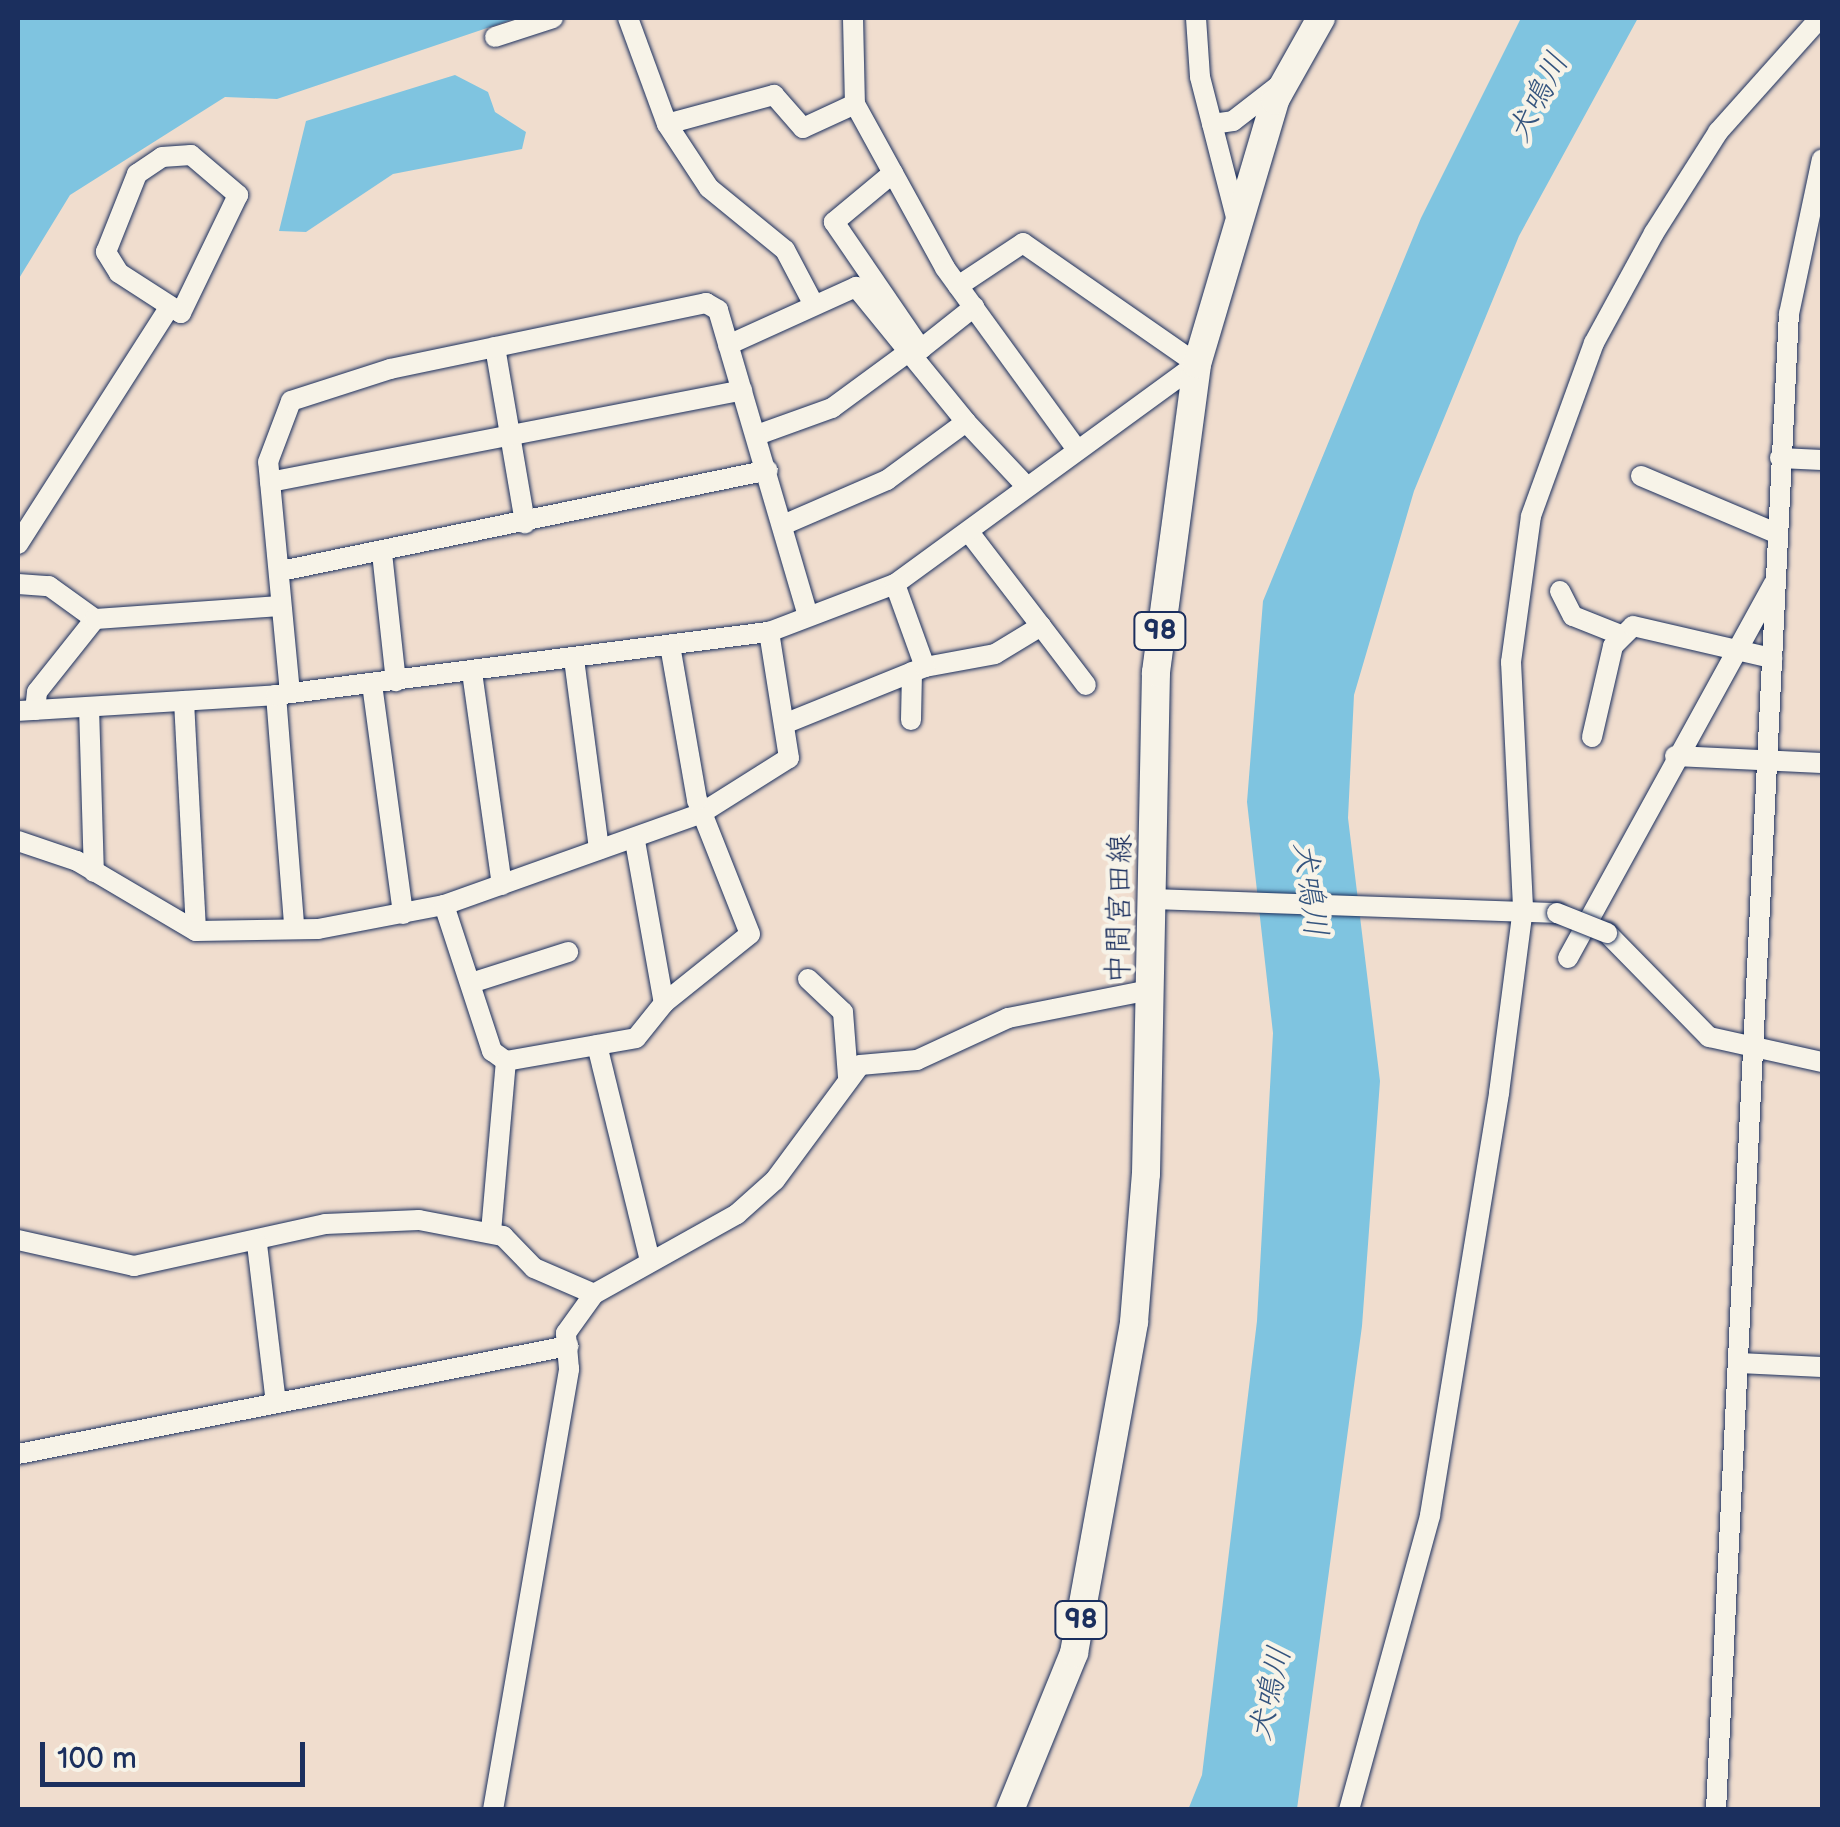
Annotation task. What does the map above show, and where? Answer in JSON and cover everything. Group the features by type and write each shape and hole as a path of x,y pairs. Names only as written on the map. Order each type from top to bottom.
{"main road":[{"name":"中間宮田線","path":"1010,1810 1074,1653 1118,1416 1146,1174 1150,990 1167,901 1156,672 1197,364 1237,222 1287,79 1321,18"}],"street":[{"path":"495,38 553,18"},
{"path":"628,18 666,124 709,188 785,250 814,306"},
{"path":"854,18 855,104 958,286 1076,446"},
{"path":"1196,18 1212,124 1237,222"},
{"path":"1349,1810 1448,1423 1513,907 1516,586 1558,429 1594,343 1718,132 1820,18"},
{"path":"1212,124 1233,121 1287,79"},
{"path":"666,124 774,95 803,128 855,104"},
{"path":"179,154 238,195 191,302 181,312 169,308 120,273 106,252 137,174 179,154"},
{"path":"1716,1810 1789,314 1822,160"},
{"path":"893,173 834,222 921,349 974,307"},
{"path":"26,710 283,694 770,632 895,584 972,536 1076,446 1197,364 1023,244 958,286"},
{"path":"728,345 856,287 966,422 1026,486"},
{"path":"294,923 281,572 268,462 291,401 495,347 706,304 718,310 808,616"},
{"path":"18,544 169,308"},
{"path":"495,347 525,523"},
{"path":"757,435 832,408 907,352"},
{"path":"270,482 742,390"},
{"path":"783,525 887,480 966,422"},
{"path":"1780,458 1822,460"},
{"path":"281,572 768,470"},
{"path":"1640,476 1776,533"},
{"path":"972,536 1086,685"},
{"path":"382,553 396,681"},
{"path":"1568,958 1675,756 1775,582"},
{"path":"18,584 49,586 96,619 281,606"},
{"path":"895,584 918,669 911,720"},
{"path":"1560,591 1572,616 1618,634 1649,625 1772,658"},
{"path":"26,710 96,619"},
{"path":"784,724 918,669 995,654 1041,626"},
{"path":"18,841 94,872 196,931 294,923 318,929 444,905 599,849 635,841 703,811 789,758 770,632"},
{"path":"1592,737 1618,634"},
{"path":"444,905 492,1051 506,1061 636,1038 664,1003 750,934 728,895 703,811 670,646"},
{"path":"574,659 599,849"},
{"path":"472,672 502,885"},
{"path":"372,684 404,914"},
{"path":"184,701 196,931"},
{"path":"88,707 94,872"},
{"path":"1675,756 1822,763"},
{"path":"635,841 664,1003"},
{"path":"1167,901 1513,907 1557,913 1608,933 1689,1023 1752,1052 1822,1062"},
{"path":"471,983 568,952"},
{"path":"808,979 842,1012 848,1077"},
{"path":"493,1810 568,1346 566,1333 594,1294 649,1258 737,1214 775,1180 848,1077 860,1066 918,1060 1008,1018 1150,990"},
{"path":"597,1044 649,1258"},
{"path":"490,1232 506,1061"},
{"path":"18,1240 134,1266 257,1244 366,1218 490,1232 534,1268 594,1294"},
{"path":"257,1244 276,1404"},
{"path":"18,1454 568,1346"},
{"path":"1739,1364 1822,1368"}],"water":[{"path":"18,18 517,18 277,99 225,97 70,195 18,280"},
{"name":"犬鳴川","path":"1521,18 1638,18 1519,236 1414,491 1354,695 1348,818 1380,1081 1362,1326 1297,1809 1188,1810 1202,1775 1257,1321 1273,1033 1247,802 1263,601 1421,218"},
{"path":"455,75 488,92 495,112 526,132 522,149 393,174 306,232 279,231 306,121"}]}
